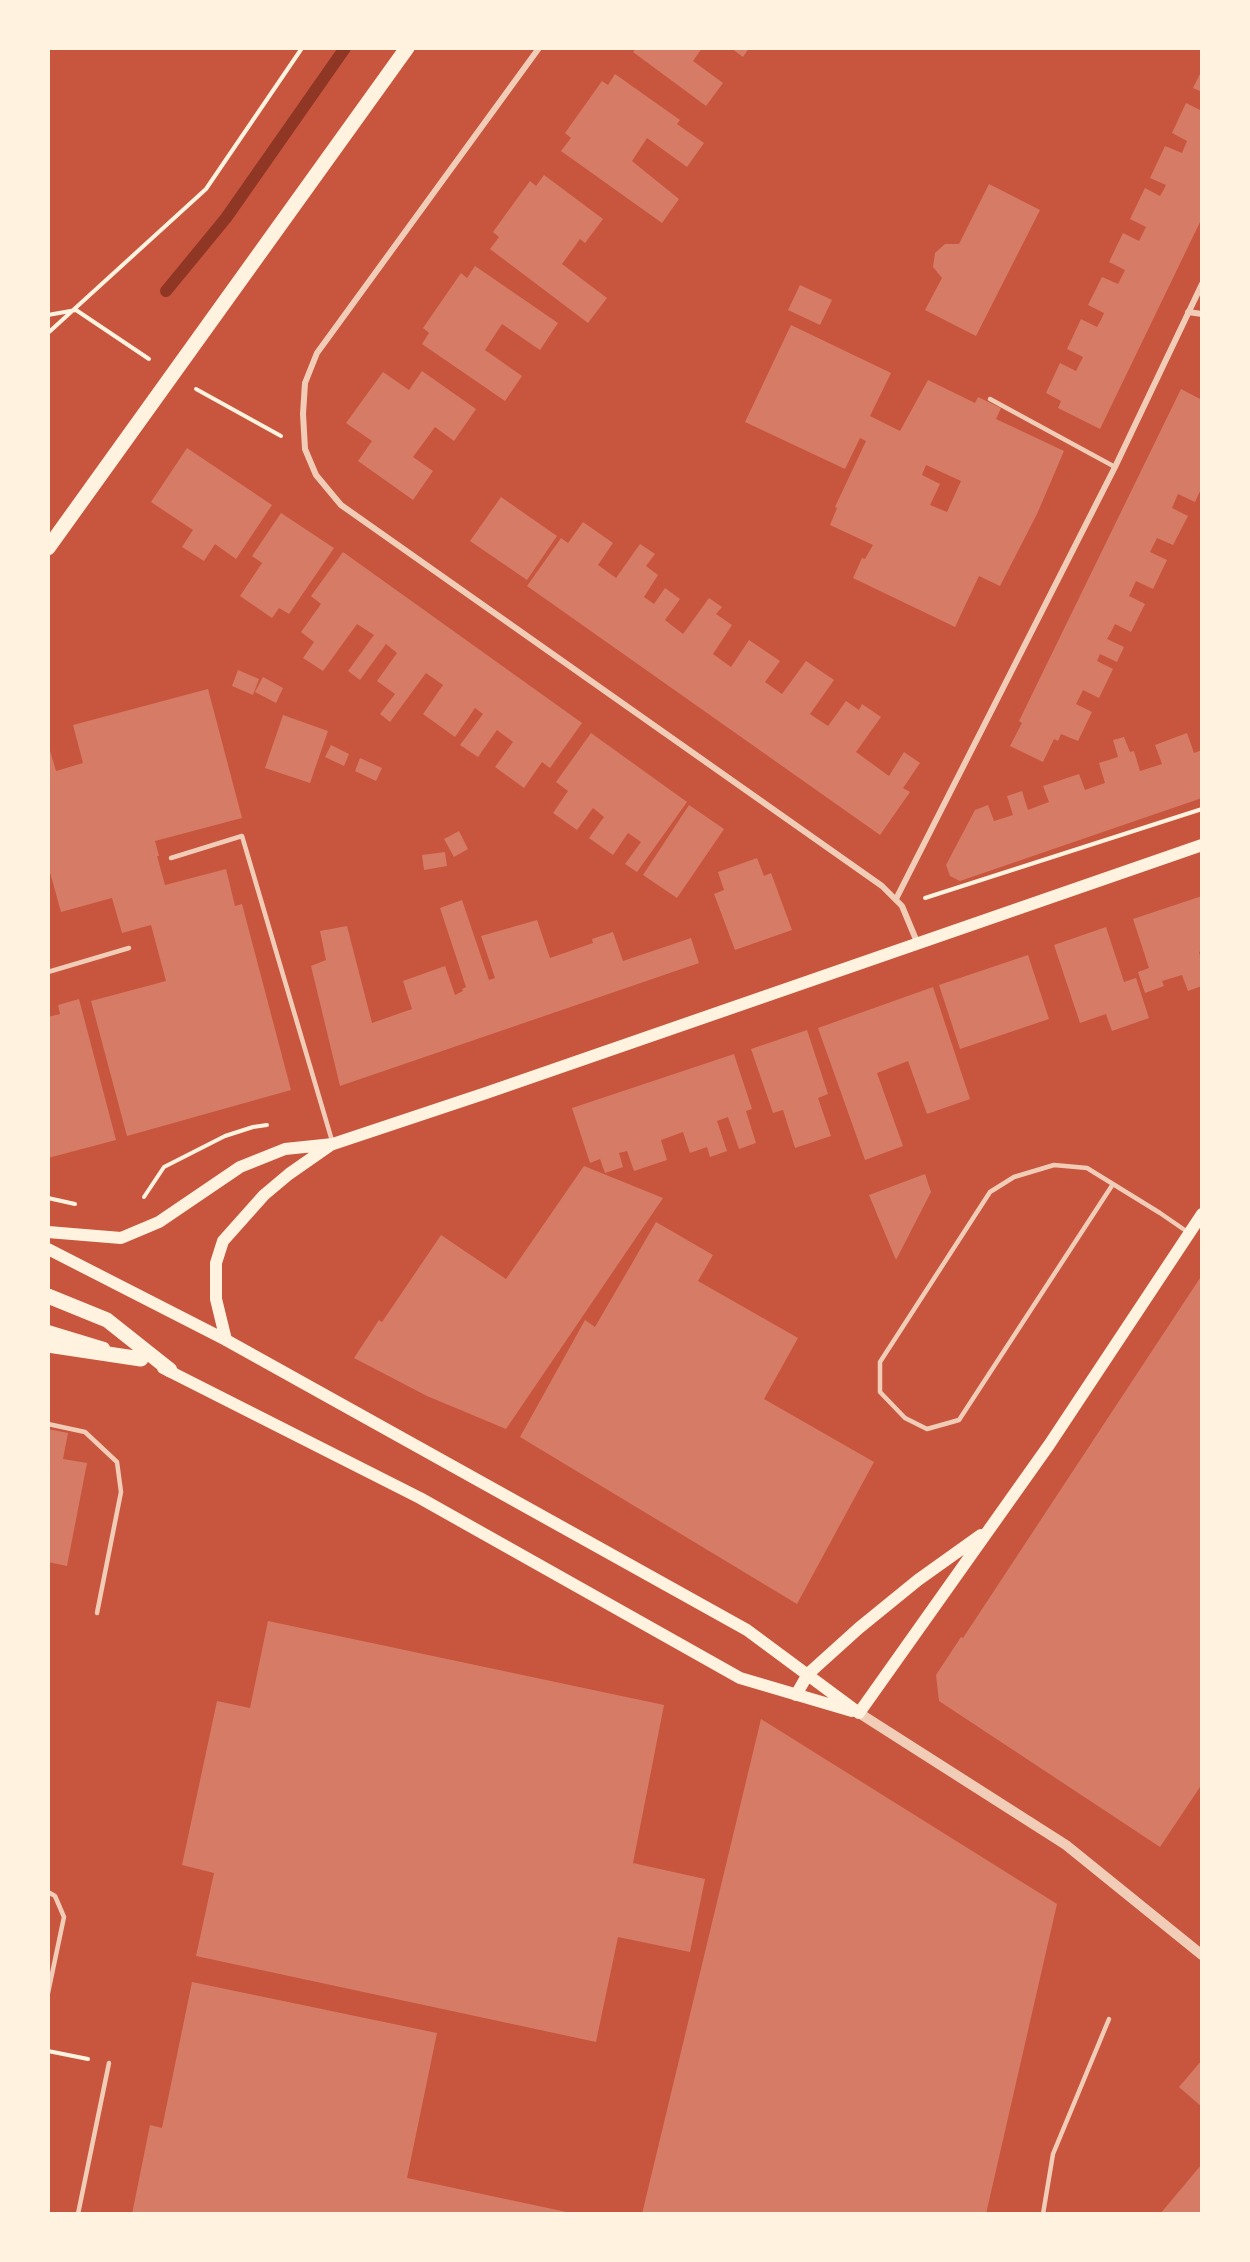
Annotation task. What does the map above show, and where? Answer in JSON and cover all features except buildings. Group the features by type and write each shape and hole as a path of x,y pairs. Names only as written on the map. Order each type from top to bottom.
{"main road":[{"path":"48,548 407,48"},
{"path":"48,1232 120,1238 159,1222 240,1167 285,1149 333,1144 1202,845"},
{"path":"226,1340 216,1299 216,1263 223,1241 264,1195 289,1173 333,1144"},
{"path":"859,1713 1049,1444 1202,1214"},
{"path":"48,1249 226,1340 747,1630 859,1713"},
{"path":"48,1296 107,1320 170,1370"},
{"path":"48,1331 170,1370 420,1498 740,1678 859,1713"},
{"path":"48,1345 141,1359"},
{"path":"796,1695 808,1674 918,1580 989,1529"}],"street":[{"path":"539,48 317,353 305,383 303,414 305,449 316,475 341,505 896,899 902,906 917,942"},
{"path":"896,899 1115,467 1202,284"},
{"path":"1188,312 1202,314"},
{"path":"859,1713 1066,1845 1202,1955"}],"lane":[{"path":"990,399 1115,467"},
{"path":"171,858 242,837 333,1144"},
{"path":"48,972 129,948"},
{"path":"1113,1184 959,1420 927,1430 904,1418 880,1392 880,1362 990,1192 1014,1177 1054,1165 1087,1168 1113,1184 1189,1233"},
{"path":"48,1425 85,1432 117,1462 121,1492 97,1613"},
{"path":"48,1892 55,1896 64,1917 48,1993"},
{"path":"1043,2214 1053,2154 1109,2019"},
{"path":"78,2214 109,2063"}],"path":[{"path":"48,333 76,310 206,189 302,48"},
{"path":"48,315 76,310 173,376 305,449"},
{"path":"902,906 1202,809"},
{"path":"136,1202 146,1196 164,1167 225,1136 253,1126 277,1124"},
{"path":"48,1198 81,1206"},
{"path":"48,2051 109,2063"}],"waterway":[{"path":"166,291 226,218 345,48"}]}
